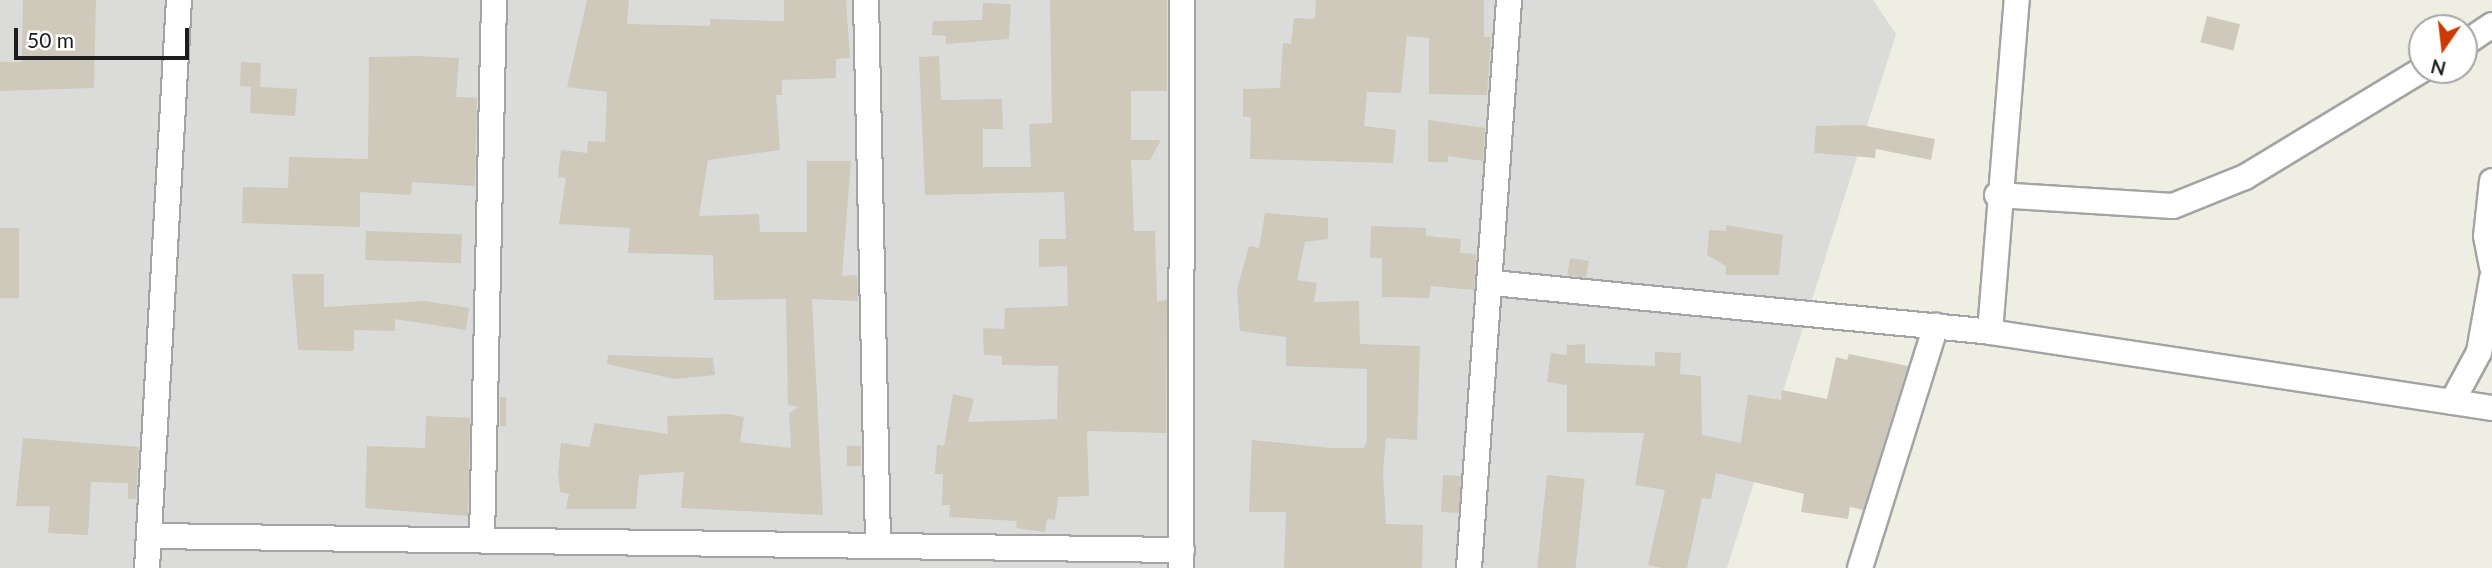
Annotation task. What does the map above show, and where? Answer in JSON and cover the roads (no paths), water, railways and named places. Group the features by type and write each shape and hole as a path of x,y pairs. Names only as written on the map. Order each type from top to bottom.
{"street":[{"path":"147,568 179,0"},
{"path":"482,538 494,0"},
{"path":"866,0 878,543"},
{"path":"150,536 878,543 1182,559 1182,0"},
{"path":"1469,568 1493,283 1509,0"},
{"path":"1990,332 1997,195 2017,0"},
{"path":"1997,195 2173,206 2245,177 2408,78"},
{"path":"2492,181 2486,236 2492,267"},
{"path":"2452,402 2479,352 2492,278"},
{"path":"1493,283 1990,332 2492,408"},
{"path":"1860,568 1936,326"}]}
